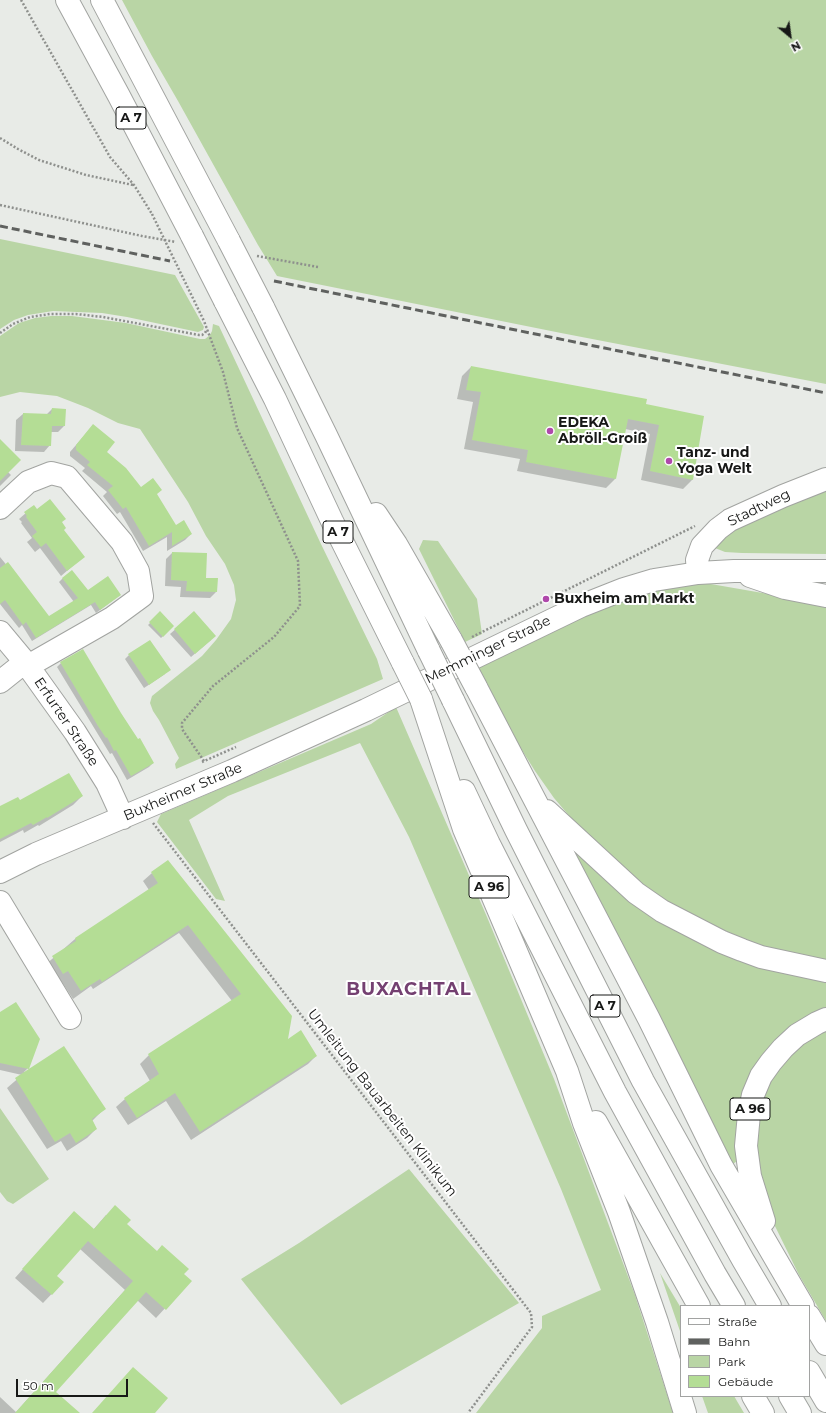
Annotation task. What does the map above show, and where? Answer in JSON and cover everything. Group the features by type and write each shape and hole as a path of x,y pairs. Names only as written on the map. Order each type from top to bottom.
{"main road":[{"name":"A 7","path":"67,0 192,236 275,399 332,521 421,699 489,844 615,1092 733,1305"},
{"name":"A 7","path":"102,0 263,307 516,830 643,1081 769,1305"},
{"name":"A 7","path":"326,435 396,544 451,640 645,1012 721,1165 799,1300"},
{"path":"0,508 28,482 51,473 67,476 122,542 138,571 142,596 112,618 27,664 0,682"},
{"name":"Stadtweg","path":"698,573 697,560 702,546 718,529 730,520 782,496 826,479"},
{"name":"Memminger Straße","path":"366,710 581,606 654,580 698,573 734,570 826,571"},
{"path":"734,570 785,588 826,596"},
{"name":"Erfurter Straße","path":"0,632 27,664 58,708 107,783 123,818"},
{"name":"A 96","path":"421,699 464,829 567,1071"},
{"name":"Buxheimer Straße","path":"0,872 36,854 232,771 366,710"},
{"name":"A 7","path":"535,799 631,888 662,911 722,942 742,950 762,957 826,972"},
{"path":"0,902 70,1018"},
{"name":"A 96","path":"799,1300 766,1228 750,1176 746,1146 749,1114 753,1095 770,1062 797,1036 826,1019"},
{"path":"567,1071 698,1305"},
{"path":"567,1071 584,1123 619,1212 652,1308 685,1413"},
{"path":"810,1318 826,1344"},
{"path":"810,1374 826,1401"},
{"path":"754,1397 763,1413"},
{"path":"791,1397 800,1413"}],"path":[{"path":"21,0 110,157 134,186 152,214 204,321 223,372 237,428 298,561 300,606 274,637 213,686 182,723 182,729 204,761"},
{"path":"0,138 39,160 86,175 134,186"},
{"path":"0,205 142,236"},
{"path":"0,333 13,324 30,317 50,314 76,314 103,317 199,335 206,332 204,321"},
{"name":"Umleitung Bauarbeiten Klinikum","path":"143,809 531,1313 532,1327 468,1413"}],"green space":[{"path":"122,0 826,0 826,384 277,276 258,245"},
{"path":"0,239 175,275 204,327 203,330 198,332 102,313 53,311 28,315 14,320 0,329"},
{"path":"72,316 126,323 200,339 205,339 210,335 213,324 219,326 320,542 377,659 383,679 176,769 175,764 179,758 153,711 150,703 152,696 202,656 216,640 231,619 236,600 234,585 225,564 206,536 188,502 140,429 118,423 88,408 57,396 20,392 0,397 0,336 19,323 35,318"},
{"path":"826,487 826,554 725,552 710,546 717,537"},
{"path":"423,540 438,541 477,599 482,634 465,642 419,549"},
{"path":"705,583 826,604 826,962 770,949 714,929 653,893 627,873 571,818 554,798 510,731 474,668 590,612 640,594 671,586"},
{"path":"396,707 487,917 554,1079 635,1295 673,1413 476,1413 542,1328 542,1316 601,1290 561,1189 409,837 360,743 228,796 189,820 225,901 216,899 157,822 161,814 371,724"},
{"path":"573,845 599,872 826,980 826,1008 800,1021 780,1035 765,1052 739,1108 736,1131 737,1161 733,1164 569,848"},
{"path":"826,1030 826,1321 799,1275 772,1220 756,1159 760,1103 772,1075 790,1053 812,1036"},
{"path":"0,1108 49,1179 13,1204 7,1201 0,1192"},
{"path":"409,1169 519,1303 341,1405 241,1279 299,1243"},
{"path":"660,1273 680,1306 680,1331"},
{"path":"702,1397 735,1397 744,1413 708,1413"}],"building":[{"name":"EDEKA Abröll-Groiß","path":"471,366 647,399 646,404 704,416 693,480 650,471 659,425 628,419 616,479 526,462 528,450 472,440 481,392 466,390"},
{"path":"52,408 66,409 65,426 52,426 51,446 21,445 23,413 51,414"},
{"path":"93,424 115,442 107,452 126,468 141,487 153,478 162,490 157,494 176,525 184,520 192,534 172,546 172,532 149,546 126,507 123,509 108,490 113,486 87,465 90,462 76,450 76,445"},
{"path":"0,439 21,460 0,481"},
{"path":"50,499 66,519 62,522 66,528 64,530 85,557 67,571 46,543 41,547 32,536 37,532 24,512 34,505 37,509"},
{"path":"172,552 207,553 206,578 218,578 217,592 186,591 187,581 171,580"},
{"path":"8,562 49,616 78,598 62,578 72,570 88,590 108,576 121,595 100,610 95,602 36,638 26,622 23,625 5,600 0,604 0,568"},
{"path":"160,611 174,626 163,637 149,622"},
{"path":"194,611 216,636 195,654 174,629"},
{"path":"150,640 171,670 149,685 128,654"},
{"path":"83,649 121,713 138,739 140,738 154,763 131,776 116,750 114,751 107,737 106,738 98,726 60,662"},
{"path":"69,773 83,796 47,818 33,825 31,823 0,839 0,806 18,797 20,800"},
{"path":"168,860 292,1016 288,1039 301,1030 317,1056 200,1132 175,1093 137,1118 124,1098 159,1074 148,1054 241,994 188,925 102,982 100,979 81,991 68,971 63,974 52,956 76,941 75,938 158,883 151,872"},
{"path":"16,1002 40,1039 29,1069 0,1063 0,1012"},
{"path":"64,1046 106,1109 92,1119 97,1129 76,1143 70,1133 55,1142 15,1078"},
{"path":"115,1205 131,1220 127,1224 157,1251 162,1245 189,1269 184,1274 192,1281 166,1310 146,1292 56,1392 80,1413 15,1413 133,1281 88,1241 57,1276 64,1282 52,1295 22,1269 74,1211 94,1229"},
{"path":"133,1367 168,1398 155,1413 92,1413"}],"railway":[{"path":"0,226 170,261"},
{"path":"274,281 826,393"}],"place":[{"name":"EDEKA Abröll-Groiß","path":"550,431"},
{"name":"Tanz- und Yoga Welt","path":"669,461"},
{"name":"Buxheim am Markt","path":"546,599"}],"district":[{"name":"BUXACHTAL","path":"409,990"}]}
